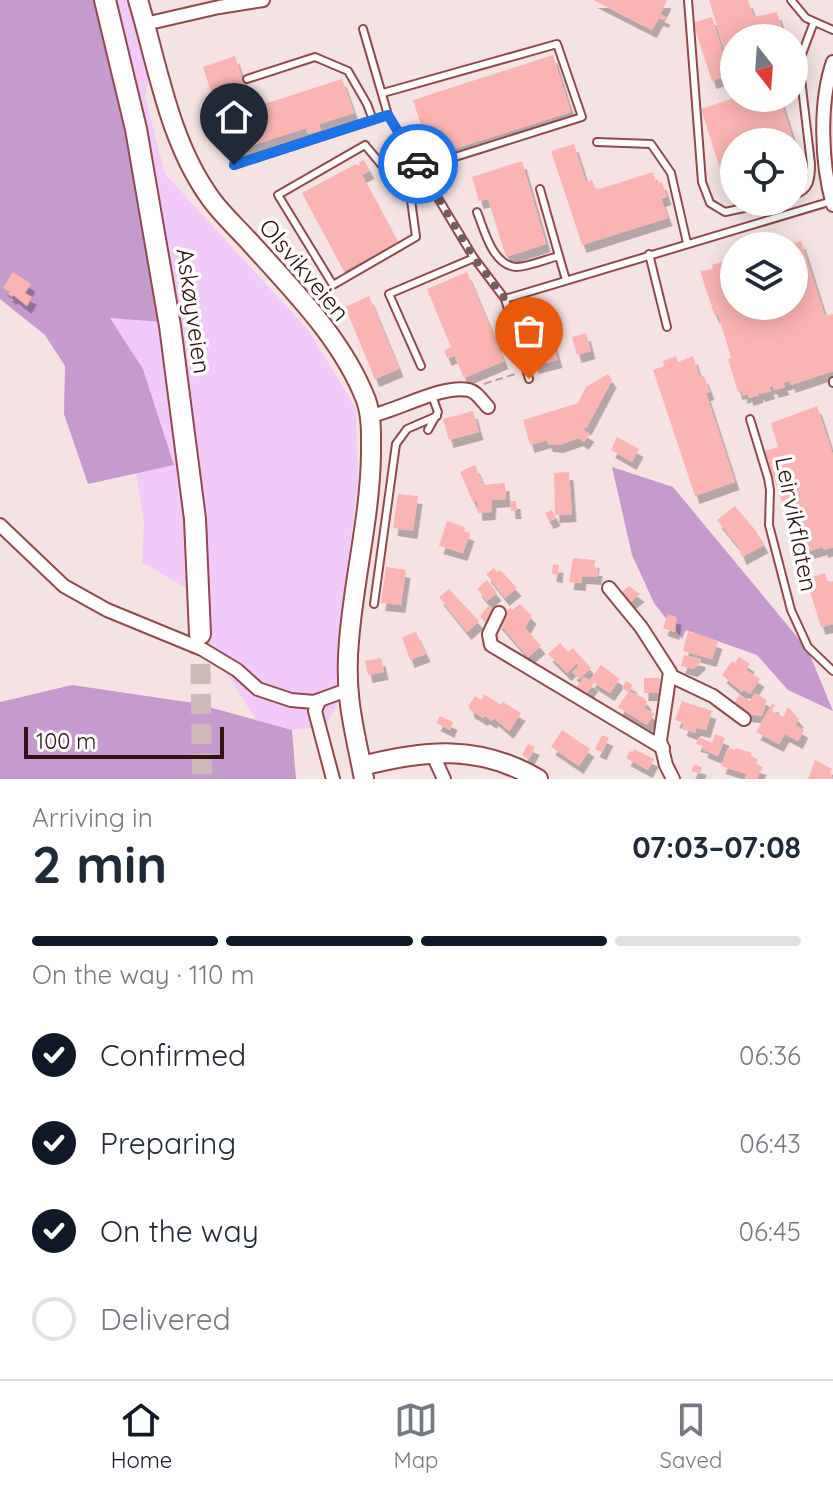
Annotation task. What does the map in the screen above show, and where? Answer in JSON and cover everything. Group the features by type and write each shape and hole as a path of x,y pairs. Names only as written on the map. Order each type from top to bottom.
{"main road":[{"name":"Askøyveien","path":"105,0 139,144 170,326 195,519 200,634"}],"street":[{"name":"Olsvikveien","path":"138,0 168,107 188,162 211,199 285,281 339,349 366,400 370,416 371,485 354,596 347,690 363,772 432,753 456,752 488,758 538,779"},
{"path":"145,24 263,0"},
{"path":"832,203 827,179 824,96 833,62"},
{"path":"370,416 432,396 467,389 488,407"},
{"path":"0,525 64,586 88,601 202,649 237,670 258,689 291,700 319,701 347,690"},
{"path":"609,588 641,627 671,676 713,696 744,719"},
{"path":"499,613 489,634 491,645 663,748"},
{"path":"671,676 661,730 666,765 673,779"},
{"path":"319,701 315,711 333,779"},
{"path":"432,753 444,779"}],"lane":[{"path":"688,0 699,153 706,194 710,203 720,209"},
{"path":"791,0 801,14 833,30"},
{"path":"807,128 799,62 814,22"},
{"path":"363,29 388,115 474,258 505,299 529,379"},
{"path":"383,93 557,44 582,117 420,168"},
{"path":"247,79 315,57 348,71 373,120"},
{"path":"234,165 388,115"},
{"path":"808,138 811,180 808,184"},
{"path":"597,142 651,144 671,173 687,243"},
{"path":"365,145 411,200 416,237 333,285 278,195 365,145"},
{"path":"540,189 566,280"},
{"path":"411,200 434,191"},
{"path":"505,299 649,254 832,203"},
{"path":"477,212 502,261 515,267 559,256"},
{"path":"649,254 667,327"},
{"path":"421,366 389,294 474,258"},
{"path":"428,430 437,416 437,405 432,396"},
{"path":"374,604 396,444 407,429 437,416"},
{"name":"Leirvikflaten","path":"750,419 768,478 769,525 791,610 808,647 833,671"}],"path":[{"path":"467,389 492,383 526,368"}],"shaded area":[{"path":"0,0 114,0 175,323 110,318 143,369 174,465 88,484 64,414 65,366 45,335 0,299"},
{"path":"72,0 149,0 159,27 145,96 165,174 308,330 356,408 358,482 345,585 342,694 326,726 292,730 256,720 231,680 202,648 193,592 142,562 144,522 136,473 174,464 143,369 98,299"},
{"path":"612,467 673,487 808,650 833,711 788,690 757,655 686,630 682,639 654,603 632,555"},
{"path":"72,685 194,703 292,730 296,779 0,779 0,702"}],"building":[{"path":"593,0 665,0 660,14 666,17 664,20 659,18 652,30"},
{"path":"709,0 748,0 754,17 777,12 781,24 720,24 720,35"},
{"path":"712,17 720,43 720,78 712,81 693,23"},
{"path":"553,55 571,112 431,156 413,100"},
{"path":"235,56 252,108 342,79 354,113 319,124 321,130 308,134 306,128 226,154 216,125 216,121 220,120 203,67"},
{"path":"720,103 720,112 784,112 790,128 720,128 720,169 701,109"},
{"path":"574,144 586,182 592,180 596,190 653,172 656,183 662,182 667,197 661,199 668,218 582,245 551,151"},
{"path":"364,160 370,171 362,175 398,242 344,271 302,193 356,164 360,165 359,162"},
{"path":"522,161 546,244 506,257 488,199 479,201 472,177"},
{"path":"720,263 720,320 808,320 808,263 825,316 833,314 833,371 791,385 790,381 783,383 785,387 774,390 773,386 769,387 771,391 761,394 758,391 759,395 749,398 748,394 743,396 742,391 738,392 718,315 715,316 711,306 714,303 711,304 700,271 713,269 712,265"},
{"path":"13,272 31,284 25,293 32,297 27,306 3,288"},
{"path":"467,272 504,361 464,378 454,355 447,358 444,350 451,347 427,289"},
{"path":"369,296 399,369 375,379 345,307"},
{"path":"586,333 591,351 577,355 572,337"},
{"path":"553,342 558,360 534,366 529,348"},
{"path":"676,356 678,362 693,356 700,377 704,376 710,392 706,393 735,482 695,496 653,370 664,366 663,361"},
{"path":"608,374 612,380 587,427 582,429 590,434 584,442 579,438 559,445 548,444 547,440 530,445 523,420 578,403 586,387"},
{"path":"817,406 833,455 833,547 799,554 765,451 778,447 771,423"},
{"path":"473,411 479,432 449,440 443,419"},
{"path":"617,437 639,449 632,462 611,450"},
{"path":"475,465 483,485 505,483 506,499 492,500 491,512 478,513 477,501 473,502 460,472"},
{"path":"569,472 572,514 555,515 554,473"},
{"path":"398,494 418,496 413,531 393,528"},
{"path":"510,501 516,501 517,511 511,511"},
{"path":"735,506 764,545 742,557 738,546 717,520"},
{"path":"552,510 556,518 549,521 545,513"},
{"path":"447,521 465,527 464,531 470,533 463,553 439,546"},
{"path":"573,558 595,560 597,577 582,576 581,583 569,582"},
{"path":"553,564 559,565 558,575 552,574"},
{"path":"386,567 406,570 401,605 381,603"},
{"path":"494,568 497,572 500,570 517,588 505,598 486,574"},
{"path":"825,573 828,583 833,581 833,624 821,627 806,579"},
{"path":"487,580 497,593 487,601 477,589"},
{"path":"629,586 640,594 628,604 619,594"},
{"path":"449,589 479,621 467,632 439,597"},
{"path":"520,604 532,616 525,628 541,646 528,657 497,621 510,608 512,610"},
{"path":"489,605 494,610 487,625 480,616"},
{"path":"668,614 677,617 675,632 663,628"},
{"path":"688,631 718,641 712,659 683,651"},
{"path":"416,632 426,654 410,660 402,637"},
{"path":"560,643 568,652 573,648 591,668 579,679 572,672 579,666 577,663 567,673 548,654"},
{"path":"684,655 701,659 701,662 693,669 681,666"},
{"path":"739,657 750,664 746,670 760,679 750,694 744,690 742,692 722,675"},
{"path":"381,658 384,672 368,675 365,661"},
{"path":"601,665 620,679 610,693 590,680"},
{"path":"584,677 594,683 585,696 575,689"},
{"path":"644,678 660,678 660,693 644,693"},
{"path":"626,681 633,685 629,691 644,698 647,702 644,708 654,714 647,725 618,707 628,692 622,688"},
{"path":"755,693 767,700 762,716 732,707 739,695 750,701"},
{"path":"484,694 521,713 509,731 494,718 492,721 485,716 483,718 470,710 469,705 475,696 481,700"},
{"path":"682,701 712,711 706,730 696,728 695,733 682,728 684,723 675,720"},
{"path":"772,704 775,705 772,711 783,717 788,707 799,719 795,725 804,730 798,741 785,734 779,744 756,732"},
{"path":"440,716 453,722 450,730 436,723"},
{"path":"562,730 590,749 579,766 551,747"},
{"path":"715,734 725,738 718,756 696,744 699,737 712,743"},
{"path":"602,735 609,738 602,752 595,749"},
{"path":"528,744 535,747 529,759 522,755"},
{"path":"728,748 752,753 751,756 758,759 755,765 762,767 757,779 745,779 747,774 721,766"},
{"path":"634,749 654,759 648,770 626,758"},
{"path":"815,760 832,769 833,779 808,779"},
{"path":"694,764 702,767 700,774 691,771"}],"tunnel":[{"path":"200,634 202,779"}],"way so far":[{"path":"418,164 474,258 505,299 529,379"}],"route":[{"path":"234,165 388,115 418,164"}]}
